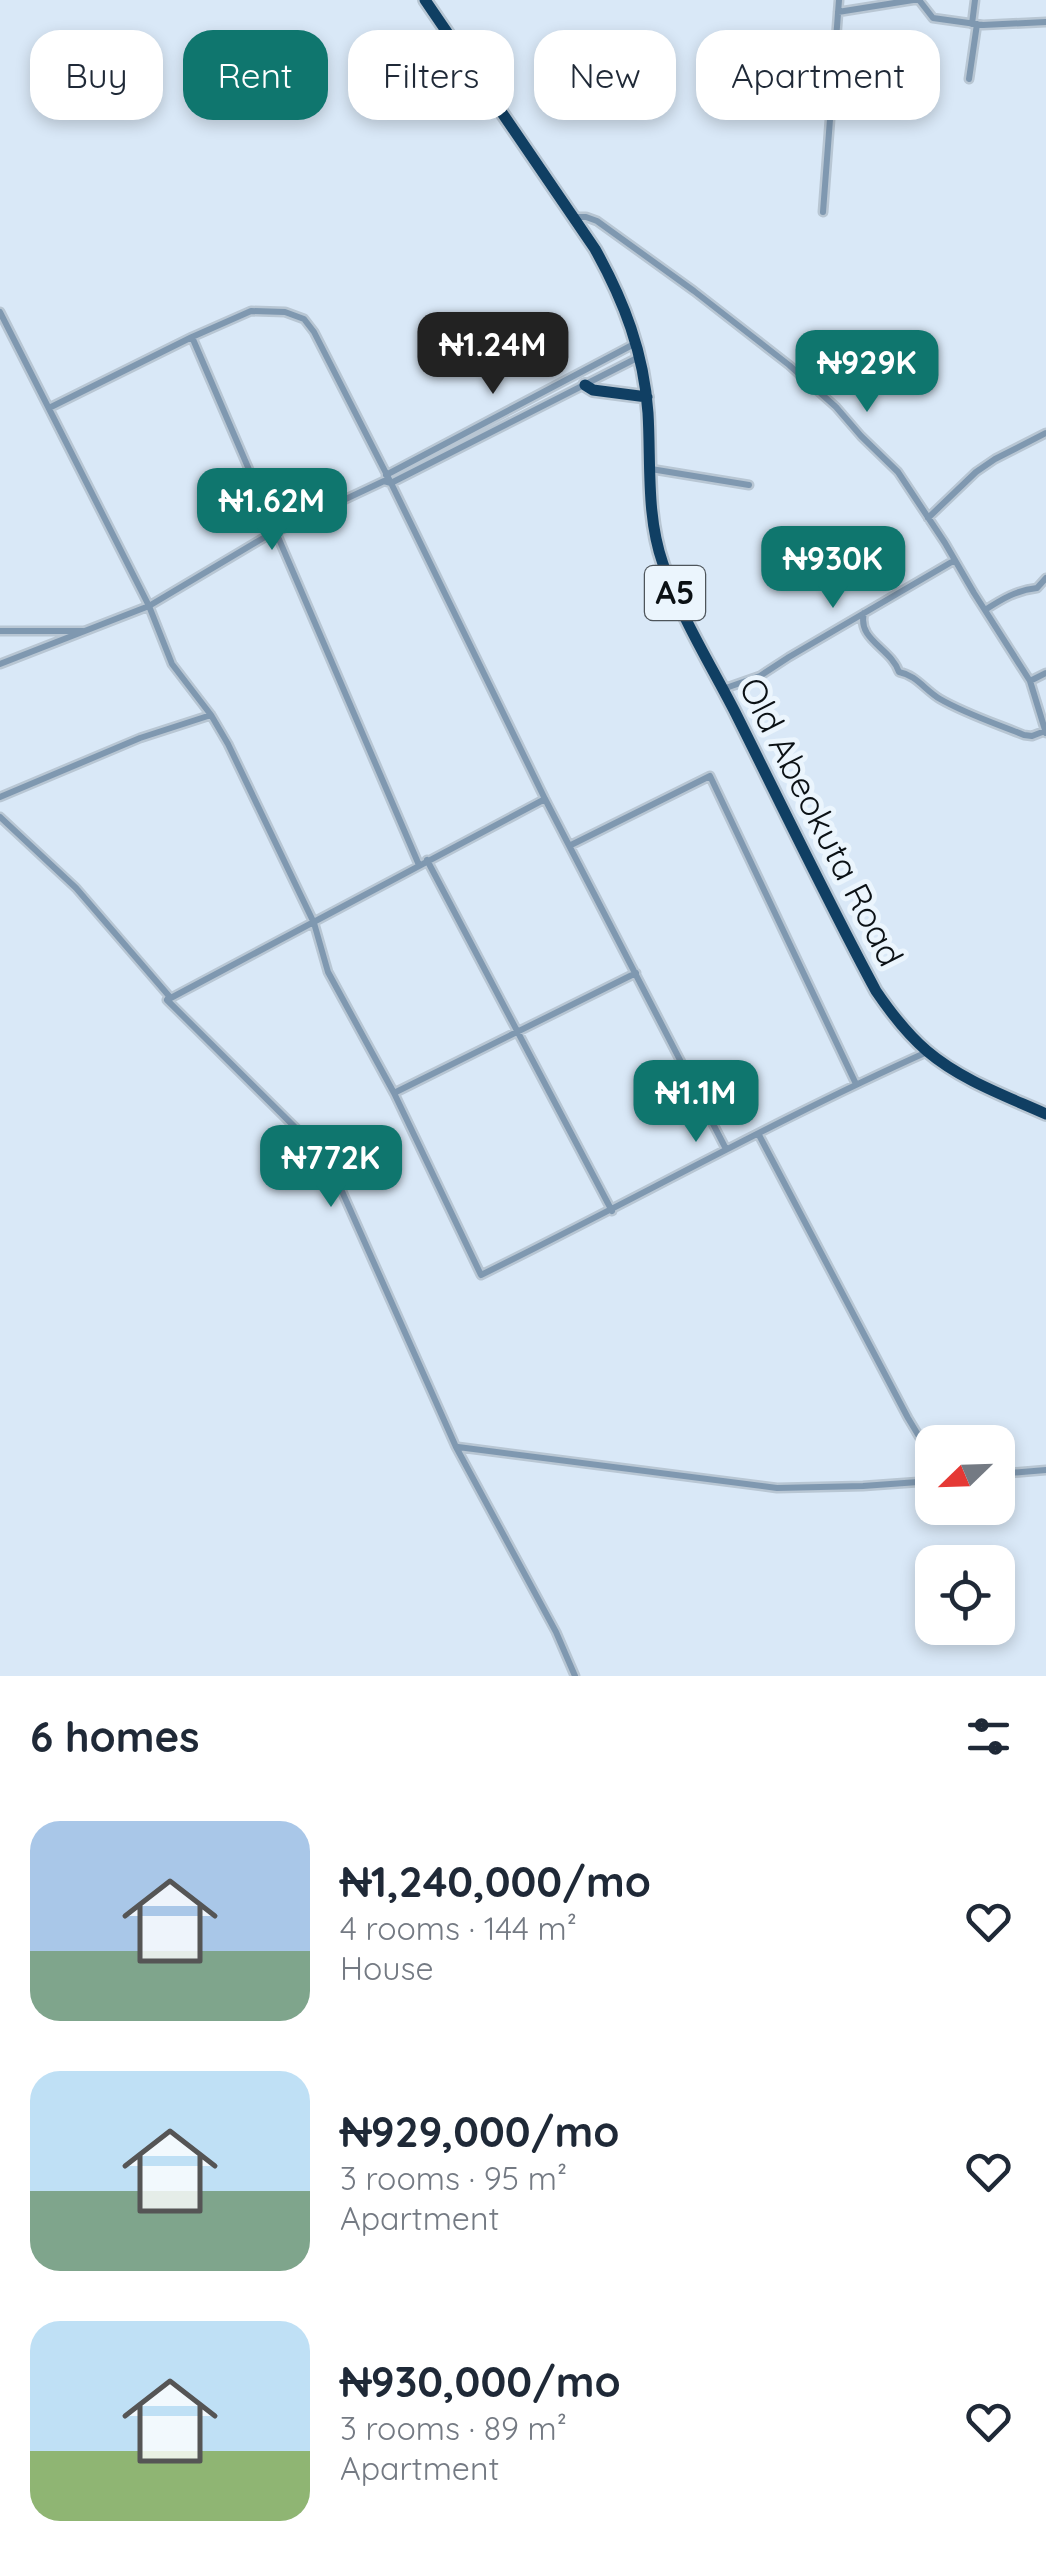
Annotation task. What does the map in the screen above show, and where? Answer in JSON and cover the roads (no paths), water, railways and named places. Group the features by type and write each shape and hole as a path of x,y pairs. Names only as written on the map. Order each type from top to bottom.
{"highway":[{"name":"Old Abeokuta Road","path":"425,0 614,282 640,357 647,398 655,531 662,562 876,992 928,1052 960,1074 1046,1114"},
{"path":"583,378 593,390 647,398"}],"street":[{"path":"823,212 839,0"},
{"path":"838,12 919,0 933,18 975,24 1046,22"},
{"path":"969,79 975,0"},
{"path":"573,217 597,221 789,365 836,406 898,472 1030,681 1045,732 1024,736 942,700 911,674 899,672 895,658 866,632 862,623 864,613"},
{"path":"49,408 250,311 285,312 304,319 314,332 726,1150"},
{"path":"0,312 150,606 172,664 228,744 314,923 328,972 394,1093 482,1276 856,1084 928,1052"},
{"path":"192,337 419,865"},
{"path":"0,664 150,606 277,531 583,378 637,343"},
{"path":"387,479 583,378 640,357"},
{"path":"928,518 976,472 1046,433"},
{"path":"650,469 749,485"},
{"path":"724,689 760,676 955,560"},
{"path":"985,610 1008,596 1038,588 1046,578"},
{"path":"0,631 89,630"},
{"path":"1030,681 1046,673"},
{"path":"0,797 140,738 210,715"},
{"path":"571,846 710,776 856,1084"},
{"path":"166,1000 546,799"},
{"path":"0,817 76,888 170,996 166,1000"},
{"path":"427,860 612,1211"},
{"path":"394,1093 636,973"},
{"path":"166,1000 328,1160 456,1447 556,1632 575,1676"},
{"path":"758,1135 915,1429"},
{"path":"456,1447 777,1488 915,1481"},
{"path":"1015,1473 1046,1470"}]}
